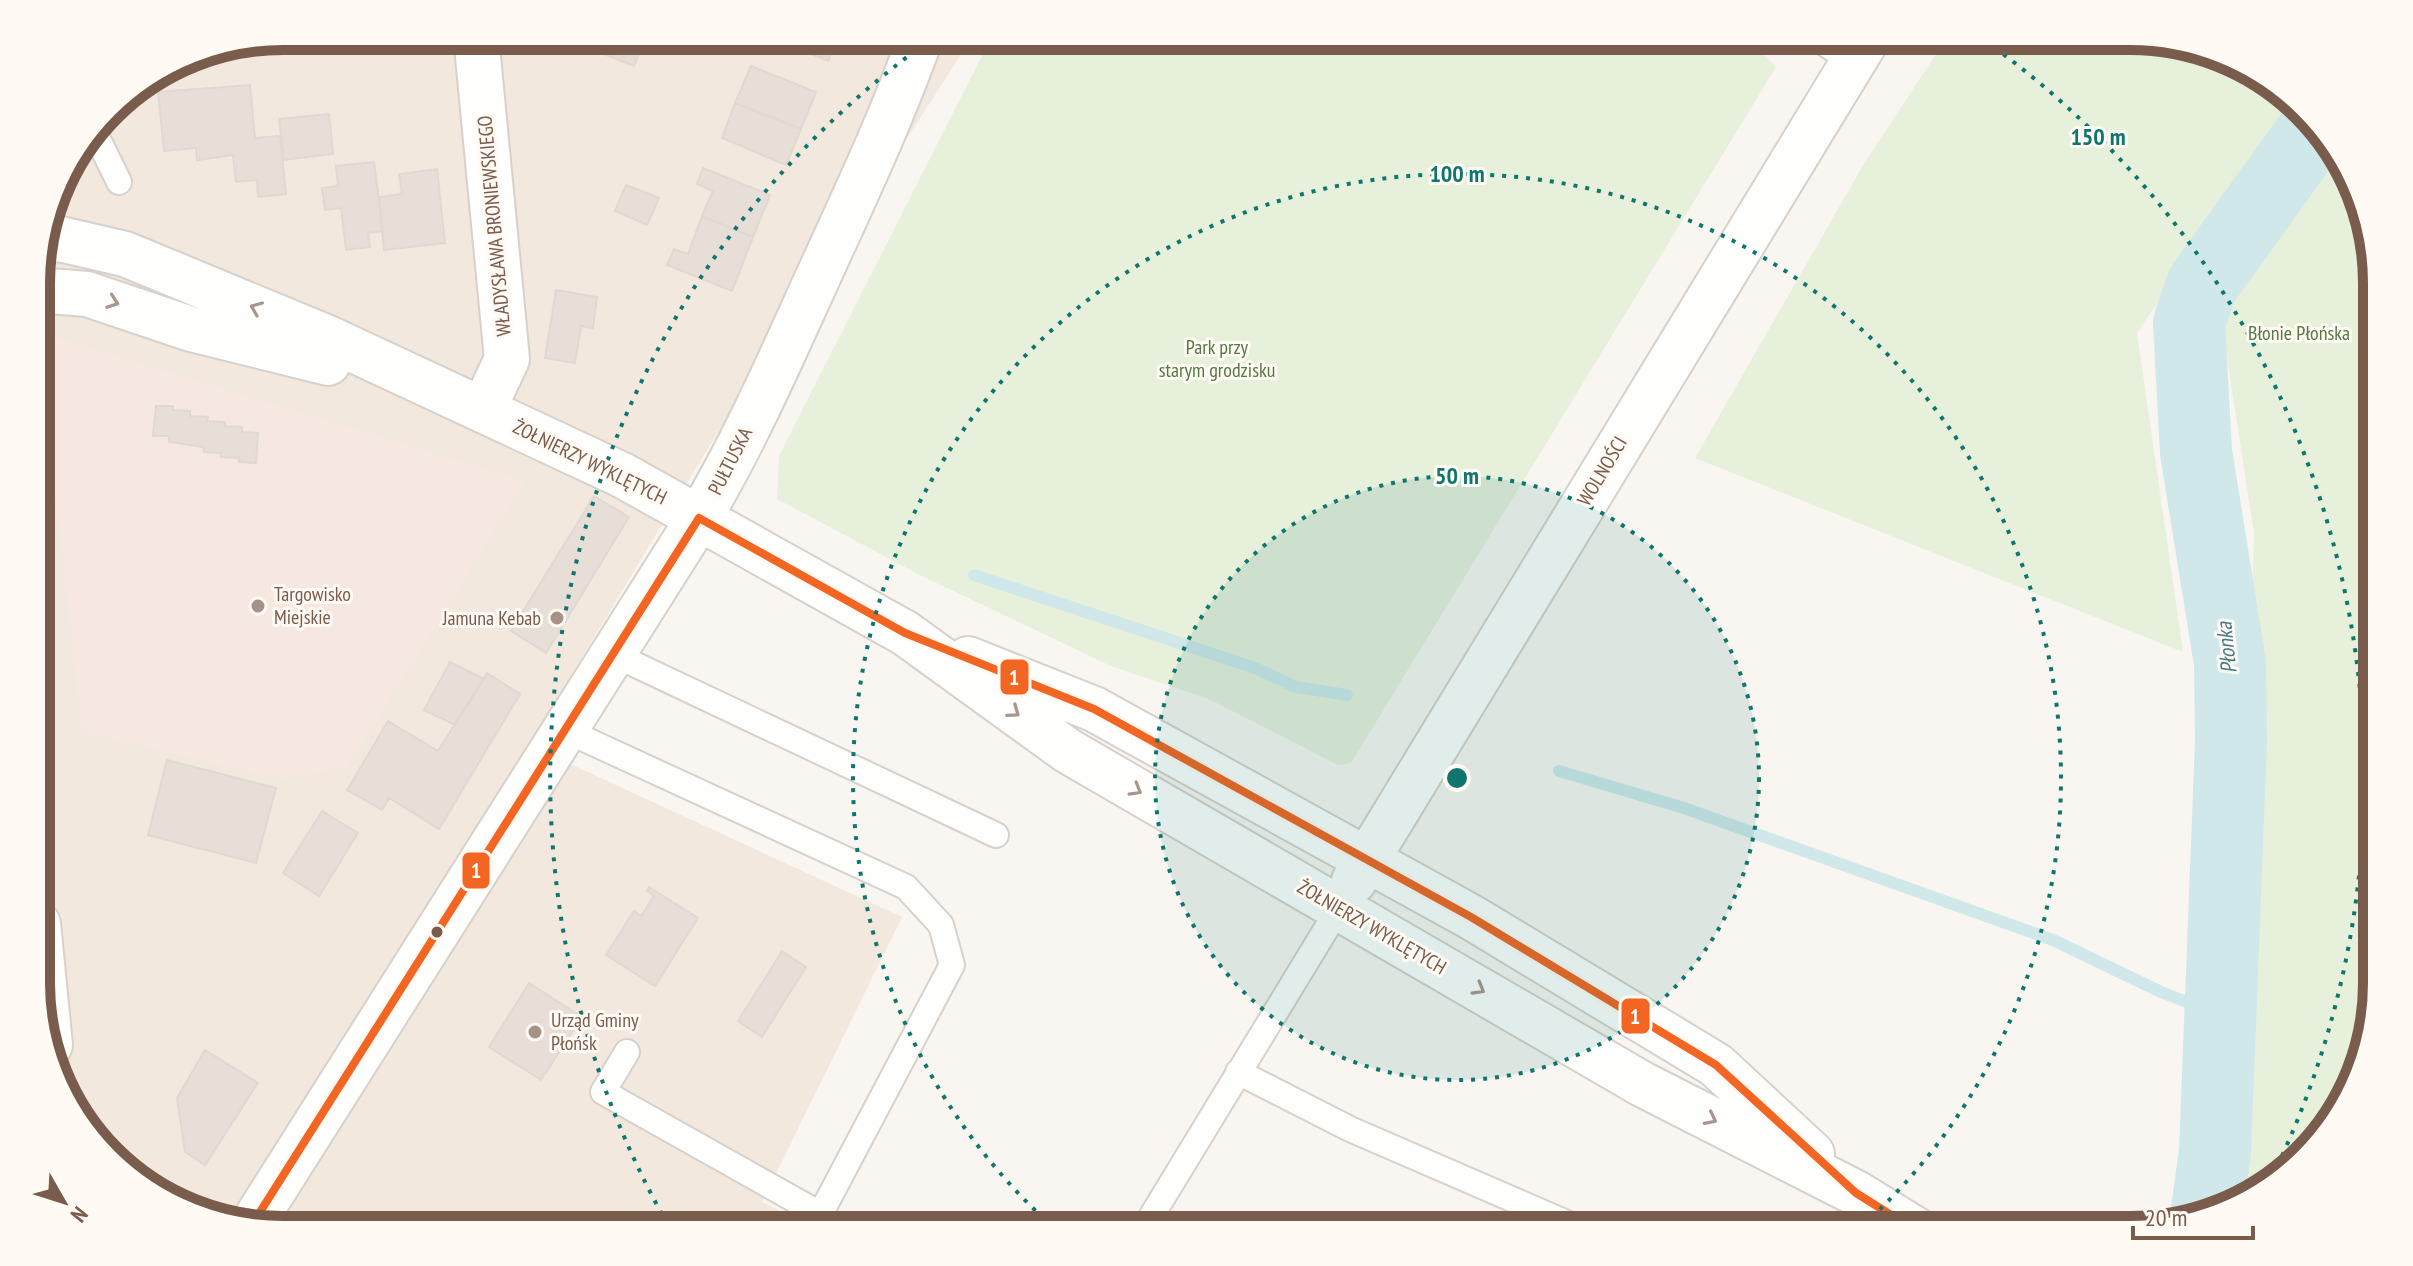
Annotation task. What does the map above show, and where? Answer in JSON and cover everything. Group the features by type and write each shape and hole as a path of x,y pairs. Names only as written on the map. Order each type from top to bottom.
{"street":[{"name":"WŁADYSŁAWA BRONIEWSKIEGO","path":"477,50 507,359 483,410"},
{"name":"PUŁTUSKA","path":"259,1214 699,518 743,437 815,282 915,50"},
{"name":"WOLNOŚCI","path":"1339,908 1860,50"},
{"name":"ŻOŁNIERZY WYKLĘTYCH","path":"55,240 125,254 328,338 622,475 905,633 1068,751 1642,1084 1856,1193 1893,1216"},
{"name":"ŻOŁNIERZY WYKLĘTYCH","path":"50,291 87,294 191,329 288,352 483,410"},
{"name":"ŻOŁNIERZY WYKLĘTYCH","path":"905,633 1094,709 1368,858 1716,1065 1856,1193"}],"lane":[{"path":"99,140 119,182"},
{"path":"615,655 996,835"},
{"path":"567,731 906,887 941,925 952,965 819,1216"},
{"path":"1151,1216 1339,908"},
{"path":"627,1052 603,1092 806,1216"},
{"path":"1238,1072 1350,1129 1551,1216"}],"shaded area":[{"path":"268,50 964,50 724,422 529,745 902,917 762,1202 790,1216 253,1214 208,1204 154,1177 118,1148 81,1099 58,1043 50,983 50,268 58,223 68,194 89,154 129,108 180,74 208,62"},
{"name":"Targowisko Miejskie","path":"50,336 525,481 347,767 283,779 82,732 50,448"}],"green space":[{"name":"Park przy starym grodzisku","path":"985,50 1758,50 1776,67 1351,763 1338,765 1209,699 1111,666 920,575 777,499 779,456"},
{"path":"1939,50 2145,50 2175,54 2233,74 2287,111 2137,333 2183,652 1695,458 1865,162"},
{"name":"Błonie Płońska","path":"2331,166 2355,223 2363,283 2363,998 2351,1058 2324,1112 2284,1158 2233,1192 2254,533 2220,312"}],"building":[{"path":"593,50 640,50 634,66"},
{"path":"802,50 832,50 828,61"},
{"path":"751,66 816,92 801,129 735,103"},
{"path":"250,85 255,138 280,136 286,194 258,197 257,180 236,182 233,155 197,160 196,148 164,151 158,92"},
{"path":"735,103 801,129 786,165 722,138"},
{"path":"329,114 333,154 284,160 279,119"},
{"path":"374,162 383,231 368,233 370,247 346,250 341,208 325,210 322,188 338,186 336,166"},
{"path":"703,168 770,195 753,237 702,216 713,191 697,184"},
{"path":"437,169 445,243 384,250 379,197 402,194 399,174"},
{"path":"626,185 659,198 647,225 615,211"},
{"path":"702,216 753,237 732,291 667,265 674,249 688,254"},
{"path":"556,290 597,297 593,328 581,326 575,363 545,358"},
{"path":"156,406 173,406 173,410 190,411 190,416 208,417 207,421 225,422 225,426 242,427 242,432 258,433 256,463 221,457 221,453 204,452 203,447 169,442 169,436 153,436"},
{"path":"594,496 629,517 546,653 511,631"},
{"path":"450,662 484,679 455,725 424,710"},
{"path":"487,673 520,694 439,829 389,798 382,810 347,790 388,721 438,751"},
{"path":"167,760 276,788 256,863 148,835"},
{"path":"322,811 358,833 319,896 283,873"},
{"path":"649,887 698,918 655,986 606,955 634,911 641,916 654,896 647,891"},
{"path":"782,951 806,967 762,1037 738,1021"},
{"name":"Urząd Gminy Płońsk","path":"529,983 582,1017 541,1080 489,1047"},
{"path":"205,1050 258,1083 205,1165 185,1152 177,1098"}],"waterway":[{"name":"Płonka","path":"2208,1203 2215,1152 2231,741 2230,663 2196,452 2189,323 2202,285 2310,135"},
{"path":"974,575 1255,668 1296,687 1347,695"},
{"path":"1559,771 1684,808 2053,940 2161,992 2220,1015"}],"transit line":[{"name":"1","path":"699,518 905,633 1094,709 1471,917 1716,1065 1856,1193 1893,1216"},
{"name":"1","path":"258,1214 699,518"}],"place":[{"name":"Targowisko Miejskie","path":"258,606"},
{"name":"Jamuna Kebab","path":"557,618"},
{"name":"Urząd Gminy Płońsk","path":"535,1032"}]}
